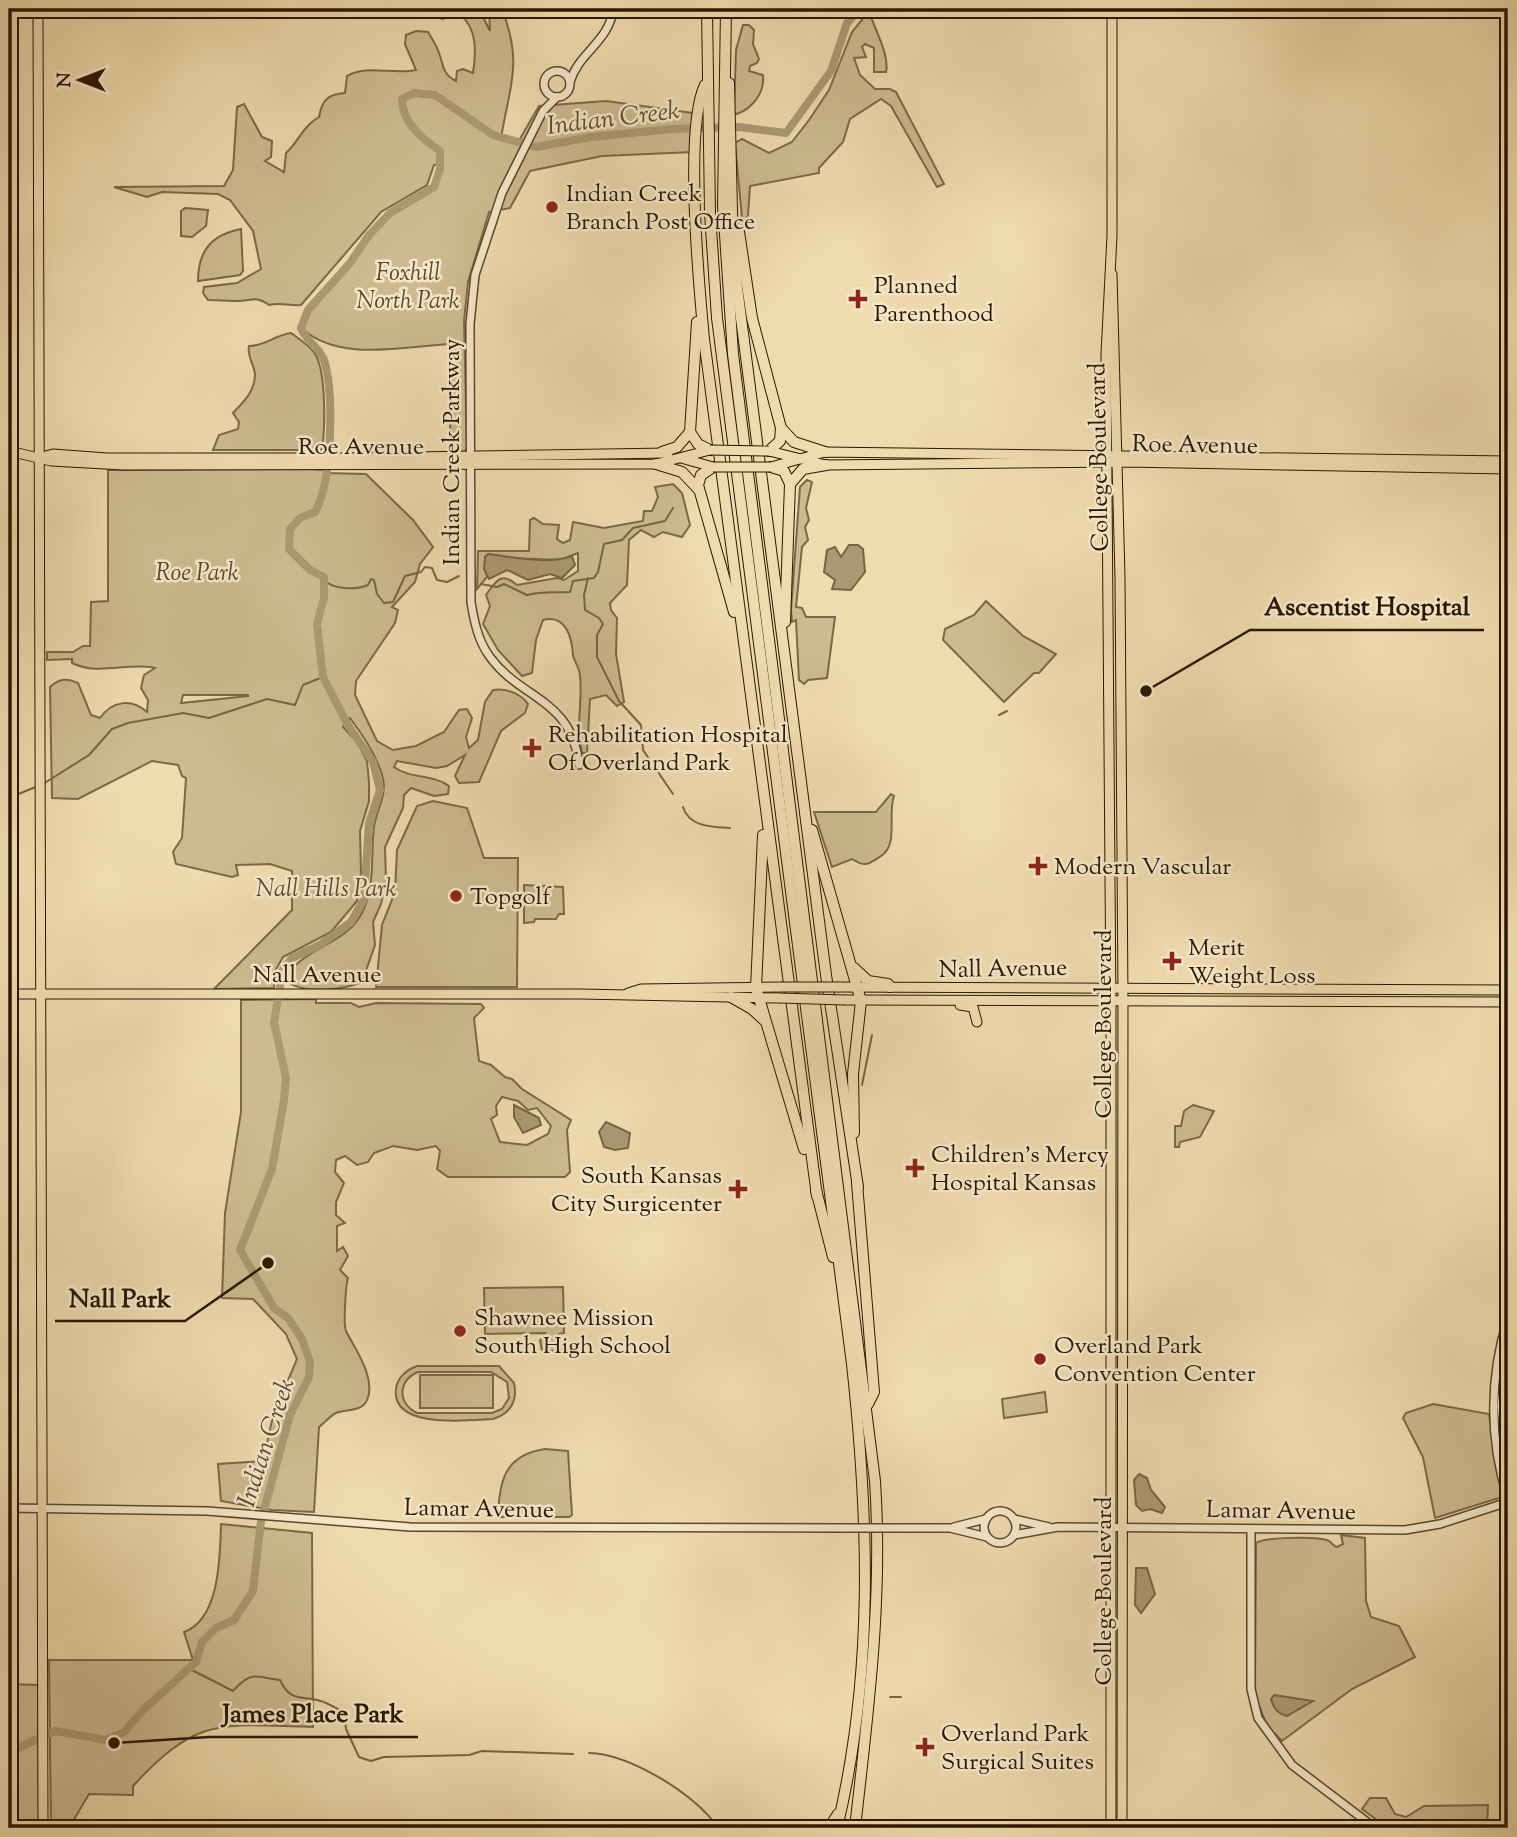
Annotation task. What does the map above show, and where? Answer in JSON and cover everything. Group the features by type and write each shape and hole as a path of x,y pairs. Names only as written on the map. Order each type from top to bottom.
{"highway":[{"path":"707,9 707,82 696,162 699,286 690,432 698,444 710,450"},
{"path":"726,9 724,57 730,73 726,99 726,162 733,354 868,1405 878,1564 875,1650 855,1828"},
{"path":"703,105 723,369 844,1297 862,1458 866,1554 859,1689 841,1811 836,1828"},
{"path":"726,162 752,318 781,428 780,441 769,451"},
{"path":"726,162 737,287 805,809 858,1187"},
{"path":"699,286 742,639 817,1196"},
{"path":"781,428 794,442 825,452"},
{"path":"662,452 677,447 690,432"},
{"path":"656,464 682,472 699,490"},
{"path":"790,484 803,469 826,465"},
{"path":"713,467 701,475 699,490 742,639"},
{"path":"771,467 784,471 790,484 784,650"},
{"path":"764,807 757,992 844,1297"},
{"path":"805,809 854,968 861,1000 853,1100 874,1392 868,1405"},
{"path":"854,968 868,981 888,984 890,988"},
{"path":"731,997 752,1009 764,1021"},
{"path":"848,1828 863,1755"},
{"path":"829,1828 841,1811"}],"main road":[{"path":"38,9 43,993 43,1828"},
{"name":"College Boulevard","path":"1111,1828 1114,289 1111,262 1112,9"},
{"name":"Roe Avenue","path":"470,460 656,464 710,450 769,451 826,465 1034,463 1062,454 1113,458 1508,469"},
{"name":"Roe Avenue","path":"9,451 51,461 112,465 215,461 470,460 662,452 713,467 771,467 825,452 1048,458 1508,461"},
{"name":"College Boulevard","path":"1113,458 1124,999 1122,1828"},
{"name":"Nall Avenue","path":"779,993 846,987 1111,986 1508,990"},
{"name":"Nall Avenue","path":"626,994 640,989 779,993 846,1000 1508,1002"},
{"name":"Nall Avenue","path":"9,994 626,994 641,997 731,997 757,992"},
{"path":"902,1000 925,1004 970,1005 975,1011 976,1023"},
{"path":"45,1808 49,1828"}],"street":[{"path":"578,64 561,72 548,74 544,82 546,91 557,97 568,91 578,64 605,34 612,9"},
{"path":"561,72 570,82"},
{"name":"Indian Creek Parkway","path":"546,91 543,111 502,193 480,257 472,298 471,602 480,639 503,672 534,693 556,713 574,744 579,765"},
{"name":"Indian Creek Parkway","path":"543,111 557,97"},
{"path":"1508,1318 1498,1359 1493,1409 1498,1459 1508,1501"},
{"path":"1508,1354 1501,1406 1508,1469"},
{"name":"Lamar Avenue","path":"1014,1535 1050,1528 1110,1527 1405,1530 1453,1521 1508,1501"},
{"name":"Lamar Avenue","path":"9,1508 245,1513 410,1527 950,1528 987,1536"},
{"path":"1002,1511 1014,1519 1014,1535 1002,1544 987,1536 984,1527 991,1513 1002,1511"},
{"name":"Lamar Avenue","path":"950,1528 986,1519"},
{"name":"Lamar Avenue","path":"1014,1519 1050,1528"},
{"path":"1251,1529 1251,1689 1258,1718 1292,1765 1375,1828"}],"green space":[{"name":"Foxhill North Park","path":"432,9 479,9 490,31 489,9 502,9 512,45 513,74 501,138 517,144 539,106 606,101 694,113 693,152 602,156 530,171 510,208 489,212 468,282 464,321 467,448 464,452 450,449 451,344 353,349 334,346 301,328 308,310 350,263 369,235 390,213 434,187 440,164 434,165 427,185 381,212 301,305 269,305 257,299 208,300 203,293 204,287 237,283 261,269 253,231 230,200 218,194 162,192 147,197 114,187 224,186 233,170 237,107 244,104 262,137 272,141 271,157 265,161 284,172 286,153 319,117 327,99 345,93 347,76 371,70 416,70 405,44 406,35 416,31 428,32 448,76 456,81 457,71 463,69 473,73 475,49 470,26 459,14 442,19"},
{"path":"869,11 887,65 886,72 874,72 874,48 865,44 862,47 866,57 854,58 860,75 875,89 890,89 896,92 944,184 937,187 891,106 881,99 850,119 843,142 819,168 819,173 750,186 748,215 743,229 735,143 742,139 769,153 792,142 829,90 852,32"},
{"path":"743,25 749,25 754,30 753,44 759,59 750,66 749,71 763,75 763,81 757,99 737,114 734,112 736,50"},
{"path":"185,208 208,210 206,226 192,237 181,236 181,211"},
{"path":"241,229 243,271 240,275 198,281 200,261 208,246 222,235"},
{"path":"291,333 313,351 321,370 324,414 322,450 213,450 219,435 238,429 239,422 233,413 253,386 255,374 249,346"},
{"path":"309,469 324,470 324,473 366,474 413,520 433,547 420,564 415,582 392,607 398,610 395,623 356,681 355,695 377,741 393,750 416,746 444,732 459,710 467,709 472,718 466,737 469,748 478,740 485,702 493,690 512,692 528,704 525,713 501,731 479,782 459,783 455,776 465,755 447,766 436,768 397,761 394,767 400,771 443,782 449,786 448,794 434,796 411,788 404,795 403,808 385,847 386,881 381,904 373,922 375,945 362,982 345,987 314,989 287,982 290,972 297,964 339,937 357,921 368,899 374,827 384,785 374,755 350,718 343,727 357,742 367,761 369,782 369,801 360,831 361,874 357,901 331,932 283,957 275,971 274,988 214,989 292,910 292,871 270,864 236,865 238,875 232,877 176,864 173,852 182,838 186,778 182,776 178,765 152,761 78,799 52,798 50,687 64,680 78,683 91,715 100,718 110,708 122,703 135,705 147,712 148,700 141,688 144,675 155,668 103,669 82,667 72,663 72,659 47,660 47,652 73,652 83,646 90,646 91,602 108,601 108,470","holes":["183,695 248,696 181,703"]},
{"path":"807,480 812,482 806,508 809,520 805,527 808,540 802,547 796,607 802,608 806,617 835,617 827,678 808,680 804,684 799,680 796,620 792,622 791,610 800,487"},
{"path":"673,484 682,493 690,525 682,537 663,532 654,537 641,530 629,540 627,585 610,603 617,618 616,654 624,702 617,706 606,695 590,699 587,753 582,753 579,734 580,673 566,629 557,621 543,620 536,640 532,673 522,676 498,650 483,624 490,606 486,595 499,580 507,579 517,585 557,578 564,580 578,571 578,553 560,560 485,557 487,577 477,589 478,551 529,551 530,520 534,518 543,524 559,525 557,539 563,543 570,540 573,522 604,528 643,521 644,511 652,511 658,497 655,487"},
{"path":"986,601 1023,636 1056,654 1039,673 1034,673 1004,702 943,640 945,629 974,615"},
{"path":"891,794 894,796 891,837 886,851 867,864 852,859 832,867 814,812 876,812"},
{"name":"Topgolf","path":"433,801 467,808 484,858 518,858 517,987 376,987 382,925 395,892 397,850 417,806"},
{"path":"524,885 563,887 564,914 559,914 556,919 535,919 534,922 524,923"},
{"path":"316,999 316,1003 351,1003 359,1007 376,1003 481,1004 484,1008 474,1018 479,1061 491,1065 522,1089 571,1120 567,1130 570,1172 565,1177 448,1177 437,1169 440,1151 436,1146 417,1150 393,1146 374,1153 368,1162 357,1165 345,1156 336,1160 335,1172 344,1183 336,1202 336,1215 345,1223 337,1226 337,1251 343,1247 348,1256 340,1270 348,1278 345,1327 364,1365 369,1393 363,1405 336,1413 319,1427 314,1512 272,1510 221,1501 218,1464 263,1461 273,1416 297,1359 286,1334 253,1299 222,1298 225,1213 241,1112 241,1000","holes":["502,1097 518,1101 528,1110 537,1108 551,1126 548,1134 527,1145 500,1142 491,1119 497,1115 496,1106"]},
{"path":"1193,1105 1214,1111 1200,1137 1180,1142 1179,1147 1175,1147 1175,1126 1181,1126 1184,1111"},
{"path":"563,1287 564,1333 559,1334 561,1352 542,1350 540,1341 545,1333 485,1334 484,1288"},
{"path":"417,1366 499,1366 514,1383 514,1401 504,1414 493,1419 450,1421 418,1417 406,1411 398,1402 396,1389 400,1378","holes":["418,1372 491,1372 507,1382 509,1398 502,1409 492,1413 417,1413 410,1409 403,1398 402,1392 407,1380"]},
{"path":"420,1375 493,1375 493,1408 420,1408"},
{"path":"1045,1392 1047,1412 1004,1418 1002,1399"},
{"path":"1433,1404 1489,1414 1502,1493 1499,1498 1435,1518 1423,1457 1403,1418 1406,1413"},
{"path":"545,1449 568,1451 572,1515 498,1517 500,1492 506,1472 520,1457"},
{"path":"221,1524 312,1533 313,1727 234,1726 195,1735 176,1746 156,1763 133,1786 133,1795 89,1794 69,1828 51,1828 49,1660 193,1660 184,1632 196,1625 211,1601 216,1585"},
{"path":"1341,1535 1365,1538 1366,1601 1371,1617 1399,1626 1415,1657 1352,1689 1282,1741 1267,1726 1255,1695 1256,1543 1281,1538 1314,1538 1329,1541 1337,1547 1343,1544"},
{"path":"9,1684 38,1685 39,1828 9,1828"},
{"path":"1370,1798 1386,1798 1395,1814 1406,1817 1424,1806 1488,1805 1487,1828 1388,1828 1362,1809"}],"shaded area":[{"path":"849,545 858,545 863,549 865,572 851,590 832,589 835,580 824,572 827,550 835,547 841,557"},
{"path":"488,554 542,560 572,556 575,565 562,578 550,574 528,580 507,570 489,579 484,569 485,557"},
{"path":"514,1105 539,1118 541,1125 523,1133 514,1117"},
{"path":"606,1122 630,1133 628,1148 615,1150 604,1147 599,1132"},
{"path":"1139,1474 1147,1478 1151,1490 1165,1507 1162,1513 1150,1509 1142,1511 1136,1505 1134,1480"},
{"path":"1136,1568 1147,1568 1155,1594 1141,1613 1135,1605"},
{"path":"1274,1695 1313,1701 1287,1716 1275,1708 1271,1699"}],"waterway":[{"name":"Indian Creek","path":"9,1752 55,1731 106,1740 124,1732 143,1710 196,1662 202,1642 216,1628 234,1620 253,1591 261,1521 290,1415 309,1377 310,1362 302,1339 288,1318 274,1308 240,1250 272,1169 284,1100 286,1078 274,1022 283,969 292,958 320,945 351,922 364,899 369,823 380,790 373,762 348,725 323,677 317,624 324,598 324,577 310,570 289,549 290,529 300,518 315,512 321,499 330,439 330,396 325,363 301,328 308,310 350,263 369,235 390,213 434,187 440,169 440,151 409,122 402,99 414,93 435,95 493,135 536,147 591,137 672,129 739,127 786,133 831,71 847,23 860,9"},
{"path":"481,584 497,587 504,584 527,595 570,592 573,581 594,578 598,572 604,544 622,540 633,528 665,521 673,508"},
{"path":"324,579 332,585 351,588 368,585 371,579 374,580 377,594 384,603 393,602 405,576 421,572 425,567 432,568 437,580 447,582 459,576"},
{"path":"588,578 584,595 585,610 599,618 603,624 597,635 597,657 619,701 641,725 643,750 673,794"},
{"path":"43,784 89,755 112,729 128,723 183,713 209,718 267,699 295,705 303,685 323,677"},
{"path":"999,715 1007,711"},
{"path":"9,790 16,795 38,786"},
{"path":"683,807 690,819 696,822 730,828"},
{"path":"862,1085 872,1035"},
{"path":"190,1669 233,1691 239,1684 254,1676 280,1680 291,1695 331,1705 344,1713 346,1729 359,1757 371,1761 384,1757 469,1755 482,1751 573,1754"},
{"path":"890,1697 901,1697"},
{"path":"589,1753 623,1760 660,1778 694,1802 718,1828"}],"place":[{"name":"Indian Creek Branch Post Office","path":"552,207"},
{"name":"Planned Parenthood","path":"858,299"},
{"name":"Ascentist Hospital","path":"1146,691"},
{"name":"Rehabilitation Hospital Of Overland Park","path":"532,748"},
{"name":"Modern Vascular","path":"1038,866"},
{"name":"Topgolf","path":"456,896"},
{"name":"Merit Weight Loss","path":"1172,961"},
{"name":"Children's Mercy Hospital Kansas","path":"915,1168"},
{"name":"South Kansas City Surgicenter","path":"738,1189"},
{"name":"Nall Park","path":"268,1263"},
{"name":"Shawnee Mission South High School","path":"460,1331"},
{"name":"Overland Park Convention Center","path":"1040,1359"},
{"name":"James Place Park","path":"114,1743"},
{"name":"Overland Park Surgical Suites","path":"925,1747"}],"park label":[{"name":"Roe Park","path":"197,572"},
{"name":"Nall Hills Park","path":"326,888"}]}
